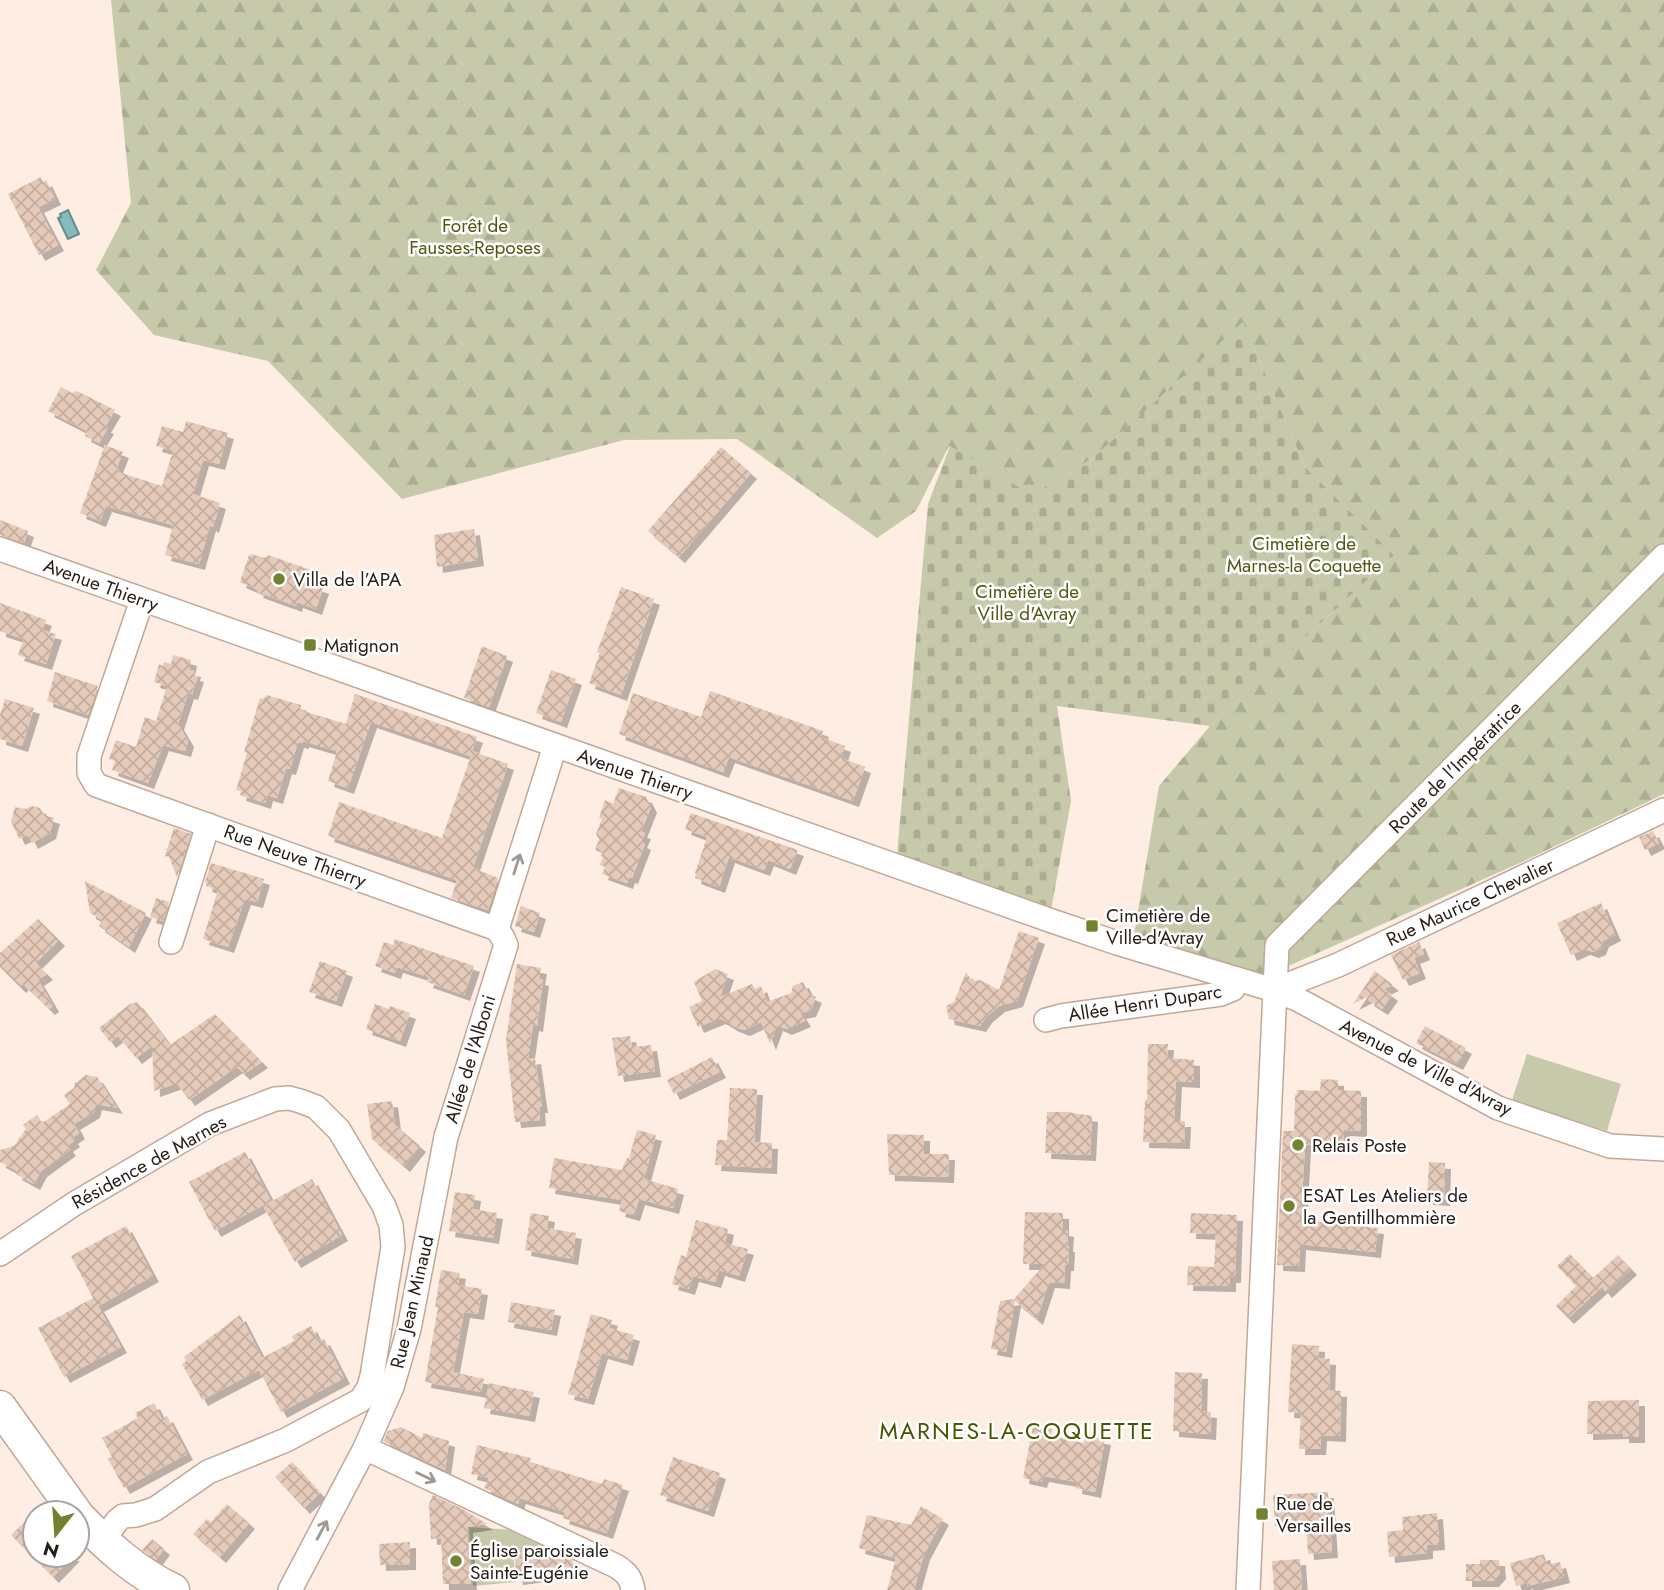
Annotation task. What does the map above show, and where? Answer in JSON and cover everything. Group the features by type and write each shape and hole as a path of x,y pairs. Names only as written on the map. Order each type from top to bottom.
{"main road":[{"path":"0,1407 54,1498"},
{"path":"0,1427 54,1498"},
{"path":"91,1538 108,1563 146,1590"},
{"path":"91,1538 173,1590"}],"street":[{"name":"Avenue Thierry","path":"0,548 1052,921 1274,990"},
{"name":"Route de l'Impératrice","path":"1274,990 1277,946 1664,556"},
{"name":"Rue Neuve Thierry","path":"142,600 89,756 89,773 96,785 497,929"},
{"path":"497,929 555,746"},
{"name":"Rue Maurice Chevalier","path":"1274,990 1338,965 1664,810"},
{"path":"172,942 208,825"},
{"name":"Allée de l'Alboni","path":"436,1192 446,1137 506,944 497,929"},
{"name":"Allée Henri Duparc","path":"1046,1020 1220,994 1233,989 1237,979"},
{"name":"Avenue de Ville d'Avray","path":"1274,990 1297,999 1498,1108 1610,1146 1664,1149"},
{"path":"1248,1590 1274,990"},
{"name":"Résidence de Marnes","path":"0,1254 74,1203 209,1124 275,1099 289,1098 316,1107 339,1130 384,1206 391,1225 393,1247 372,1376 361,1400 285,1440 208,1472 155,1509 136,1516 123,1516 91,1536"},
{"name":"Rue Jean Minaud","path":"290,1590 365,1448 392,1387 409,1329 436,1192"},
{"path":"365,1448 616,1566 626,1572 633,1590"}],"green space":[{"name":"Forêt de Fausses-Reposes","path":"111,0 1664,0 1664,794 1522,862 1266,976 1134,935 1159,786 1210,726 1394,555 1305,467 1243,323 1093,458 1032,496 949,446 916,511 877,538 737,439 624,440 402,499 268,361 154,335 96,270 131,203"},
{"name":"Cimetière de Ville d'Avray","path":"1243,322 1305,467 1394,555 1210,726 1057,706 1071,801 1051,910 897,855 928,504 950,446 1032,495 1093,458"},
{"path":"1527,1054 1621,1084 1607,1131 1512,1100"},
{"path":"469,1527 513,1530 543,1543 544,1549 513,1554 516,1582 473,1586"}],"water":[{"path":"68,210 79,234 68,239 58,218"}],"building":[{"path":"41,177 43,182 46,180 55,199 38,207 58,245 39,255 8,194"},
{"path":"61,387 72,393 77,391 115,410 99,443 85,436 87,431 48,411"},
{"path":"186,421 228,433 219,464 203,460 193,494 220,503 213,527 210,525 199,564 165,555 173,525 106,506 100,521 80,513 105,445 123,452 117,467 118,472 162,486 173,451 156,446 162,426 183,432"},
{"path":"721,447 751,473 679,557 648,531"},
{"path":"0,520 28,531 24,543 0,535"},
{"path":"474,529 478,560 437,567 434,535"},
{"path":"249,555 264,558 268,555 311,570 315,575 312,584 323,588 316,609 297,602 296,606 257,592 258,590 240,582"},
{"path":"621,587 654,599 621,695 589,683 600,653 597,652"},
{"path":"0,603 46,620 42,630 56,634 46,664 18,655 24,639 0,631"},
{"path":"482,646 507,656 489,707 464,698"},
{"path":"173,655 191,660 189,670 195,671 194,675 198,676 192,694 188,693 178,724 188,741 185,751 163,745 148,783 112,770 115,761 109,759 116,740 136,747 145,717 156,721 167,686 154,682 159,664 171,664"},
{"path":"551,670 576,679 561,722 536,713"},
{"path":"55,672 98,686 88,715 47,701"},
{"path":"710,691 823,731 821,737 845,746 841,758 865,767 853,801 729,757 723,772 619,734 633,693 701,717"},
{"path":"355,694 477,737 472,751 508,764 473,868 498,878 488,910 451,898 457,880 328,836 339,802 442,838 472,753 470,756 371,722 348,788 328,781 337,751 303,741 298,742 290,769 286,768 277,798 267,795 265,803 240,795 241,791 236,790 260,698 264,699 266,695 301,705 300,710 346,724"},
{"path":"5,699 34,708 22,746 0,739 0,715"},
{"path":"619,788 646,797 651,807 641,832 645,833 641,842 645,844 632,878 629,877 627,883 602,874 605,867 600,865 604,854 595,850 599,839 596,834 602,819 599,818 605,800 613,804"},
{"path":"32,806 40,808 44,815 54,818 50,833 32,843 28,835 19,839 11,821 15,807 25,809"},
{"path":"691,813 798,850 790,869 768,860 764,870 729,857 719,887 695,878 707,837 685,829"},
{"path":"174,828 191,834 177,877 169,857 165,856 165,849"},
{"path":"1653,831 1659,843 1645,850 1639,837"},
{"path":"211,863 264,879 257,902 245,899 228,947 203,939 218,890 206,886"},
{"path":"85,881 146,913 129,947 99,926 102,920 90,913"},
{"path":"156,898 169,902 163,921 150,917"},
{"path":"1601,903 1615,935 1603,941 1600,949 1593,952 1584,949 1571,955 1557,923"},
{"path":"521,906 540,913 534,932 515,926"},
{"path":"38,919 59,940 36,963 47,974 38,980 53,1006 49,1009 23,984 20,987 0,967 0,953"},
{"path":"1019,931 1039,938 1017,1001 999,1006 980,1026 949,1019 946,1006 954,1002 966,972 972,981 980,980 999,990"},
{"path":"395,939 474,966 464,995 427,982 429,977 397,967 395,973 375,966 384,942 393,945"},
{"path":"1419,942 1424,954 1414,958 1420,973 1403,980 1391,955"},
{"path":"320,961 347,971 336,1001 309,992"},
{"path":"517,964 541,968 539,979 543,980 537,1026 533,1025 528,1059 535,1058 542,1107 539,1107 540,1120 515,1122 506,1040"},
{"path":"715,969 728,974 720,997 752,984 755,989 761,986 767,1002 791,993 793,986 803,982 809,994 816,997 810,1011 800,1013 805,1021 786,1029 777,1025 770,1044 761,1022 744,1030 720,1018 698,1027 689,1007 702,1001 694,982"},
{"path":"1375,971 1393,985 1384,989 1392,995 1382,1009 1368,1000 1371,995 1353,1004"},
{"path":"137,1002 170,1045 215,1014 262,1062 244,1074 237,1067 189,1100 177,1083 154,1091 152,1046 136,1058 118,1036 110,1042 99,1028 130,1004"},
{"path":"375,1004 410,1013 400,1041 366,1029"},
{"path":"1425,1026 1466,1048 1457,1064 1416,1043"},
{"path":"630,1036 632,1047 651,1045 655,1071 618,1076 612,1038"},
{"path":"1148,1044 1168,1044 1167,1058 1194,1060 1194,1082 1176,1081 1174,1121 1185,1121 1184,1143 1143,1142"},
{"path":"712,1057 720,1072 674,1094 667,1080"},
{"path":"86,1075 97,1077 117,1108 96,1104 94,1112 74,1124 79,1133 67,1146 70,1150 41,1171 34,1184 0,1162 0,1150 14,1146 26,1129 23,1125 37,1115 42,1123 70,1104 64,1095"},
{"path":"1321,1079 1338,1080 1338,1090 1361,1091 1361,1131 1344,1130 1343,1147 1305,1144 1301,1220 1378,1228 1375,1252 1300,1244 1299,1266 1277,1265 1283,1131 1294,1131 1297,1090 1320,1091"},
{"path":"730,1088 757,1089 754,1142 772,1143 771,1168 715,1165 717,1140 727,1140"},
{"path":"392,1101 395,1125 420,1146 404,1166 372,1139 367,1104"},
{"path":"1047,1112 1092,1116 1090,1155 1045,1153"},
{"path":"637,1130 656,1135 644,1179 678,1189 673,1208 639,1199 634,1215 619,1211 622,1200 549,1188 554,1158 622,1170 629,1158"},
{"path":"887,1134 924,1135 924,1154 949,1154 948,1177 889,1175"},
{"path":"245,1152 271,1201 215,1231 189,1182"},
{"path":"1429,1162 1445,1163 1444,1200 1427,1199"},
{"path":"312,1179 342,1235 295,1262 263,1206"},
{"path":"455,1192 475,1195 473,1209 497,1213 493,1238 449,1231"},
{"path":"1025,1212 1063,1213 1063,1230 1068,1231 1068,1265 1065,1265 1064,1283 1049,1282 1037,1319 1015,1301 1006,1352 991,1349 1000,1301 1014,1299 1045,1264 1023,1264"},
{"path":"531,1213 549,1216 547,1228 576,1233 572,1259 525,1250"},
{"path":"1191,1213 1237,1215 1235,1277 1230,1277 1230,1286 1187,1285 1188,1266 1214,1267 1216,1234 1190,1233"},
{"path":"696,1220 728,1229 725,1243 748,1249 739,1276 719,1270 715,1282 693,1276 689,1289 672,1284 681,1255 686,1257"},
{"path":"126,1226 153,1276 98,1306 121,1347 64,1377 38,1328 93,1298 71,1256"},
{"path":"1570,1254 1593,1278 1618,1255 1631,1269 1606,1292 1602,1287 1568,1318 1556,1306 1576,1286 1557,1266"},
{"path":"441,1270 460,1273 458,1285 482,1289 478,1314 464,1312 453,1372 484,1379 481,1392 425,1382 438,1307 435,1307"},
{"path":"511,1302 555,1310 551,1330 508,1322"},
{"path":"591,1314 612,1320 609,1328 634,1335 627,1360 602,1353 588,1399 568,1394"},
{"path":"240,1315 262,1358 294,1341 292,1336 311,1326 319,1341 324,1339 344,1378 281,1412 259,1370 202,1400 182,1364 186,1361 184,1357"},
{"path":"1292,1344 1319,1346 1318,1358 1330,1359 1329,1390 1341,1391 1340,1436 1321,1435 1320,1449 1299,1449 1301,1413 1288,1412"},
{"path":"1175,1372 1202,1373 1201,1411 1211,1412 1210,1434 1173,1431"},
{"path":"489,1383 534,1392 529,1416 484,1408"},
{"path":"1639,1400 1639,1437 1623,1437 1623,1433 1587,1434 1588,1401"},
{"path":"154,1403 162,1419 167,1416 187,1454 124,1488 108,1459 112,1457 102,1438 138,1418 135,1413"},
{"path":"1033,1426 1052,1429 1051,1436 1084,1443 1085,1436 1105,1439 1095,1492 1076,1488 1077,1482 1043,1476 1041,1482 1023,1478"},
{"path":"401,1427 422,1438 423,1433 449,1441 445,1470 383,1441 388,1431"},
{"path":"477,1445 531,1458 530,1462 602,1484 604,1479 623,1485 607,1533 563,1518 565,1512 520,1498 518,1504 484,1488 489,1478 471,1474"},
{"path":"673,1457 720,1473 708,1511 660,1495"},
{"path":"292,1462 320,1493 304,1508 275,1477"},
{"path":"1328,1492 1332,1552 1308,1554 1306,1525 1275,1526 1273,1495"},
{"name":"Église paroissiale Sainte-Eugénie","path":"433,1495 487,1524 467,1527 471,1584 443,1584 441,1538 431,1539 429,1504"},
{"path":"227,1504 249,1523 220,1557 193,1534 207,1519 211,1522"},
{"path":"921,1506 943,1519 924,1554 914,1590 887,1590 896,1558 859,1548 867,1515 911,1525"},
{"path":"1437,1513 1439,1544 1427,1545 1427,1553 1389,1557 1387,1532 1403,1530 1402,1517"},
{"path":"21,1525 21,1545 11,1535"},
{"path":"152,1539 164,1549 156,1560 142,1550"},
{"path":"410,1542 410,1564 380,1565 379,1544"},
{"path":"548,1550 573,1561 572,1566 564,1573 517,1579 514,1554"},
{"path":"1544,1554 1547,1565 1560,1562 1564,1577 1528,1586 1527,1583 1516,1586 1510,1563"},
{"path":"1300,1559 1302,1590 1274,1590 1272,1561"},
{"path":"1480,1560 1499,1560 1500,1573 1493,1581 1466,1581 1466,1564 1480,1564"},
{"path":"45,1569 61,1569 53,1577"}],"place":[{"name":"Villa de l’APA","path":"279,579"},
{"name":"Matignon","path":"310,645"},
{"name":"Cimetière de Ville-d'Avray","path":"1092,926"},
{"name":"Relais Poste","path":"1298,1145"},
{"name":"ESAT Les Ateliers de la Gentillhommière","path":"1289,1206"},
{"name":"Rue de Versailles","path":"1262,1514"},
{"name":"Église paroissiale Sainte-Eugénie","path":"456,1561"}],"district":[{"name":"MARNES-LA-COQUETTE","path":"1017,1431"}],"park label":[{"name":"Cimetière de Marnes-la Coquette","path":"1304,554"}]}
